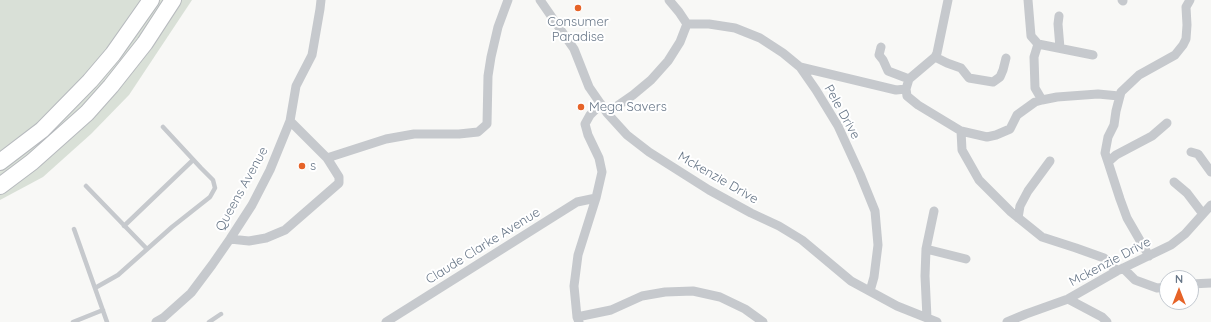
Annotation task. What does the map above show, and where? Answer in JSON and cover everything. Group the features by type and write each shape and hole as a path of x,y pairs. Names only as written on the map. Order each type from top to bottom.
{"highway":[{"path":"0,162 42,130 90,81 113,54 151,0"},
{"path":"0,186 32,162 87,113 111,86 145,43 173,0"}],"street":[{"path":"321,4 327,0"},
{"path":"327,158 386,139 414,134 459,134 478,132 487,124 488,76 491,57 498,27 508,0"},
{"name":"Mckenzie Drive","path":"540,0 574,49 589,87 607,112 627,135 649,152 709,190 751,213 779,226 802,240 851,281 897,306 936,322"},
{"path":"607,112 651,80 668,61 680,42 687,24 680,12 669,0"},
{"path":"1028,0 1031,36 1038,44 1093,55"},
{"path":"1149,256 1127,218 1108,162 1106,153 1108,137 1114,125 1121,92 1139,76 1175,55 1183,45 1186,39 1186,7 1190,0"},
{"path":"950,2 945,28 937,53 909,79 906,89 907,96 918,105 961,130 987,137 996,136 1010,129 1017,114 1035,102 1056,97 1098,94 1119,96"},
{"name":"Queens Avenue","path":"156,322 163,318 191,293 230,239 252,204 270,170 290,121 296,86 312,54 321,4"},
{"path":"1059,16 1058,24 1060,48"},
{"name":"Pele Drive","path":"687,24 709,24 735,28 760,38 783,53 800,68 816,90 838,126 875,211 878,245 874,277 870,291"},
{"path":"1038,44 1034,56 1035,88 1042,100"},
{"path":"882,47 879,55 888,71 909,79"},
{"path":"935,56 947,63 961,68 969,78 993,82 1000,77 1004,70 1006,58"},
{"path":"800,68 896,90 906,89"},
{"path":"601,104 590,114 586,124 588,135 600,158 602,172 596,198 578,255 574,286 578,319 611,310 642,296 666,292 693,291 720,297 745,309 763,322"},
{"path":"230,239 249,241 266,238 285,230 339,183 339,177 327,158 290,121"},
{"path":"1108,162 1116,155 1152,136 1167,123"},
{"path":"961,130 962,150 979,180 1018,218 1042,237 1104,258 1135,280 1159,288"},
{"path":"1191,152 1198,154 1211,172"},
{"path":"1018,218 1020,206 1028,191 1050,161"},
{"path":"1174,182 1187,192 1203,214"},
{"name":"Claude Clarke Avenue","path":"386,322 577,202 596,198"},
{"name":"Mckenzie Drive","path":"1007,322 1027,318 1068,299 1120,269 1171,245 1186,234 1211,205"},
{"path":"927,318 925,276 926,249 934,211"},
{"path":"926,249 966,259"},
{"path":"1199,284 1211,283"},
{"path":"1068,299 1102,317 1107,322"}],"lane":[{"path":"95,288 118,274 213,193 215,188 213,180 163,127"},
{"path":"124,226 193,160"},
{"path":"86,186 147,249"},
{"path":"74,230 107,322"},
{"path":"72,322 103,310"},
{"path":"209,322 221,314"}],"shaded area":[{"path":"0,0 192,0 129,95 91,134 43,177 0,200"}],"place":[{"name":"Consumer Paradise","path":"578,8"},
{"name":"Mega Savers","path":"581,107"},
{"name":"s","path":"302,166"}]}
